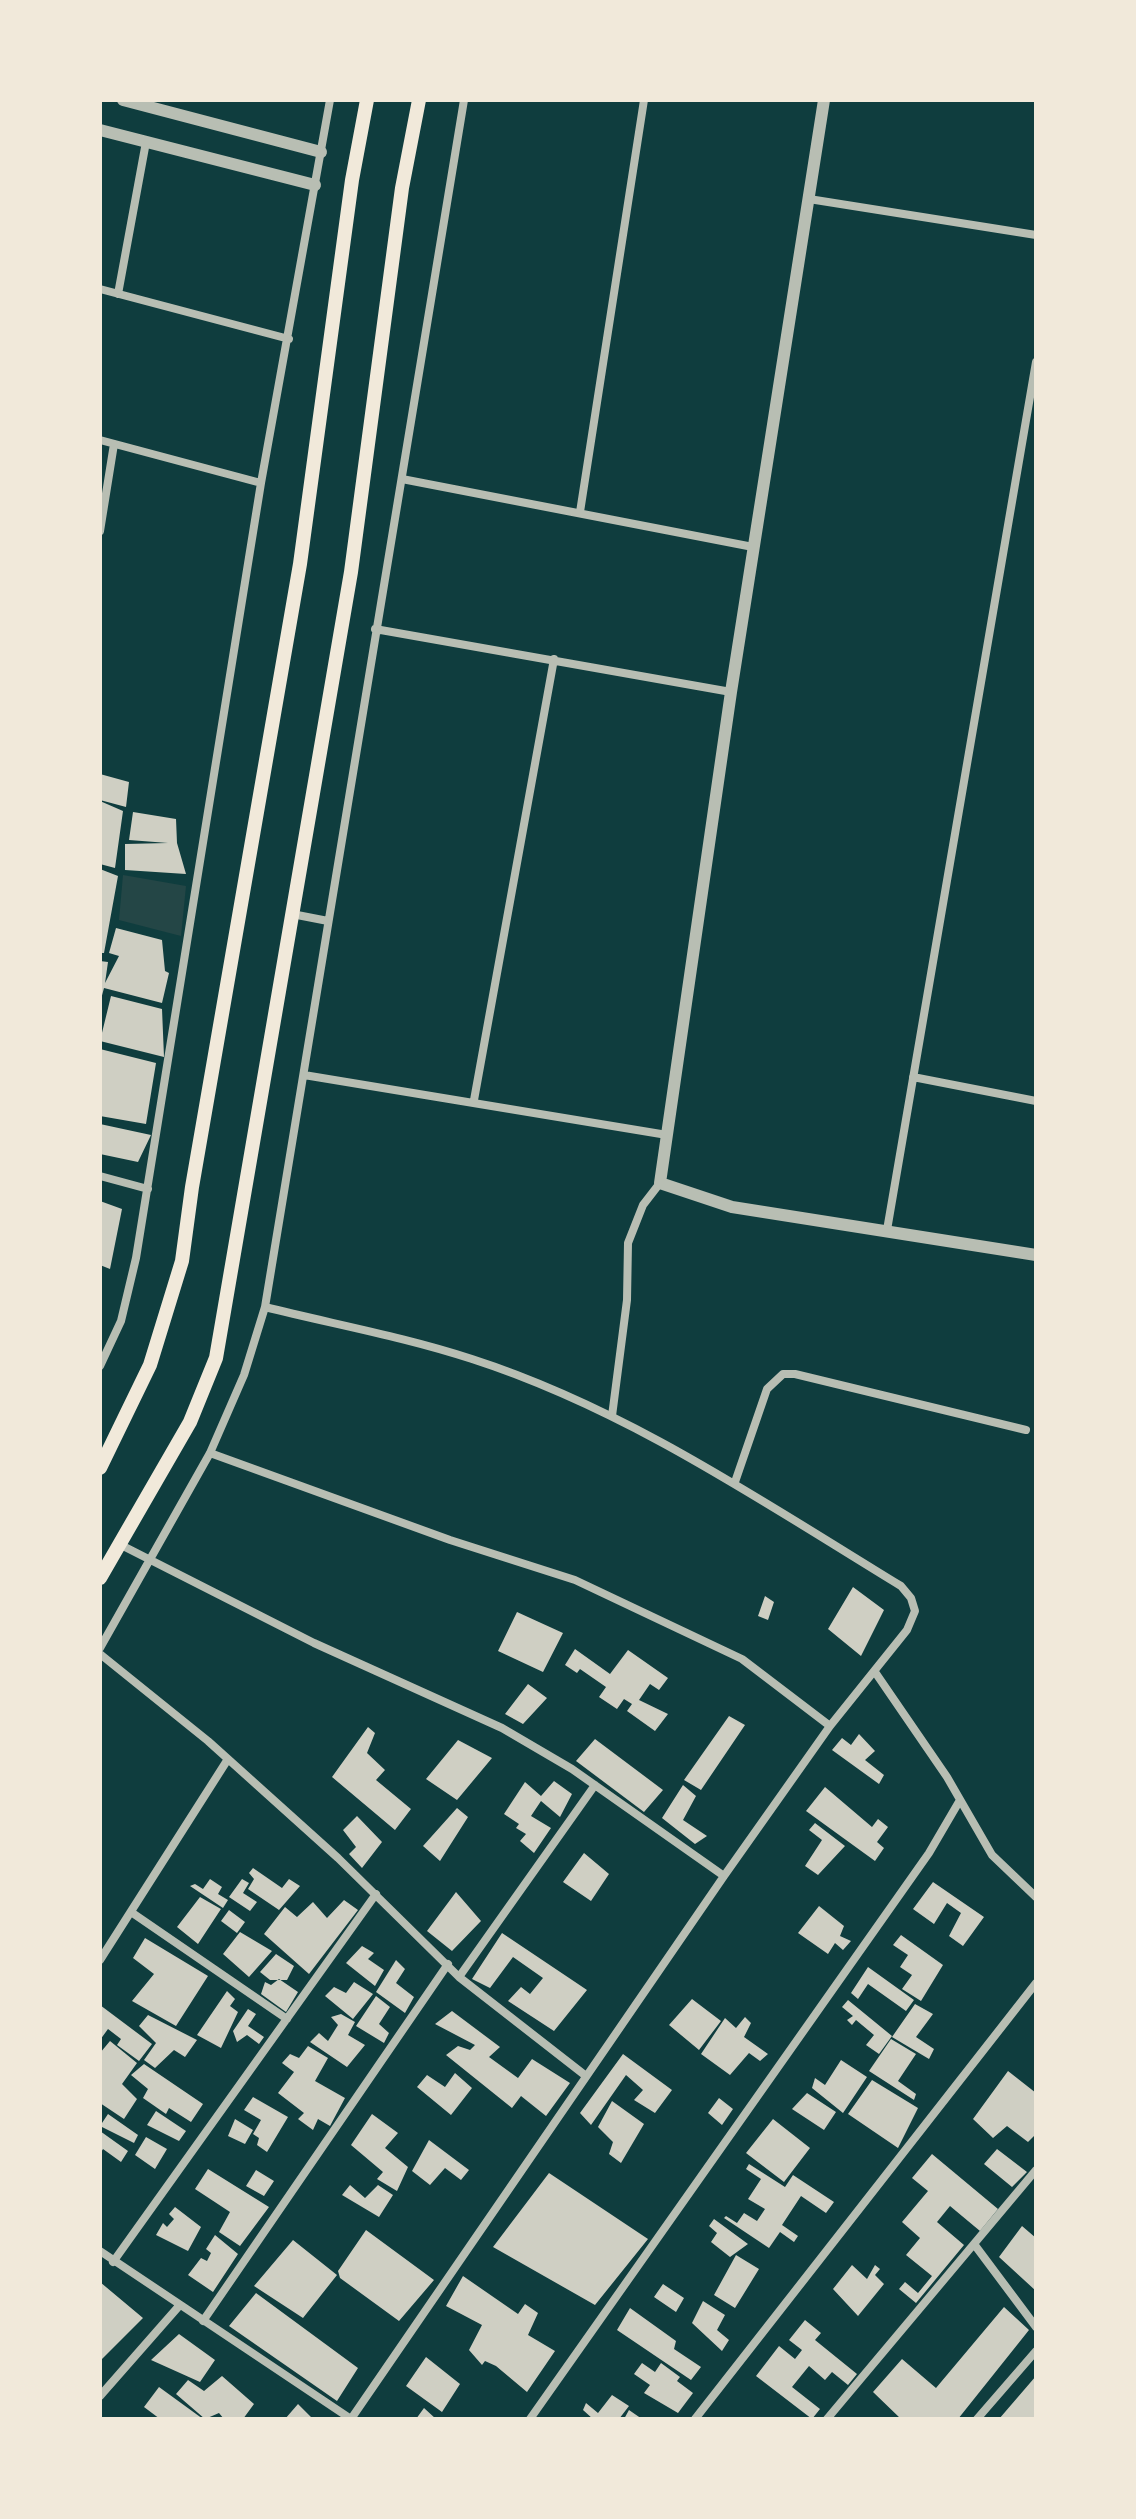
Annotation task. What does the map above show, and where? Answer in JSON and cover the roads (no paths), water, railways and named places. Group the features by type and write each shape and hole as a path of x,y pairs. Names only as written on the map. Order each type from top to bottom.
{"main road":[{"path":"100,1468 150,1365 182,1261 192,1187 300,564 352,180 367,100"},
{"path":"100,1578 190,1422 216,1358 351,572 402,188 419,100"}],"street":[{"path":"123,100 321,152"},
{"path":"100,1366 121,1321 148,1189 261,483 330,100"},
{"path":"464,100 265,1307 244,1375 210,1453 100,1651 228,1759 376,1894 459,1977 586,2076"},
{"path":"580,512 644,100"},
{"path":"612,1416 625,1325 628,1243 643,1205 660,1183 731,692 824,100"},
{"path":"100,130 315,185"},
{"path":"118,294 146,142"},
{"path":"809,199 1036,235"},
{"path":"100,289 289,339"},
{"path":"887,1230 1032,402 1036,362"},
{"path":"100,440 261,483"},
{"path":"100,531 114,444"},
{"path":"402,479 753,547"},
{"path":"375,629 731,692"},
{"path":"474,1100 554,659"},
{"path":"292,914 328,921"},
{"path":"304,1075 474,1100 667,1135"},
{"path":"913,1077 1036,1101"},
{"path":"100,1176 148,1189"},
{"path":"660,1183 732,1207 1036,1255"},
{"path":"100,2251 351,2419 724,1876 830,1726 907,1630 915,1611 911,1598 901,1586 735,1482 612,1416 471,1358 265,1307"},
{"path":"735,1482 767,1389 783,1374 1026,1430"},
{"path":"210,1453 450,1540 575,1580 742,1659 830,1726"},
{"path":"121,1545 314,1643 502,1728 595,1785 724,1876"},
{"path":"875,1672 960,1800 992,1855 1036,1897"},
{"path":"100,1960 228,1759"},
{"path":"459,1977 595,1785"},
{"path":"530,2419 929,1853 960,1800"},
{"path":"113,2262 376,1894"},
{"path":"131,1912 287,2019"},
{"path":"203,2321 448,1964"},
{"path":"695,2419 1036,1983"},
{"path":"827,2419 1036,2170"},
{"path":"974,2244 1036,2327"},
{"path":"100,2396 179,2306"},
{"path":"977,2419 1036,2351"}]}
